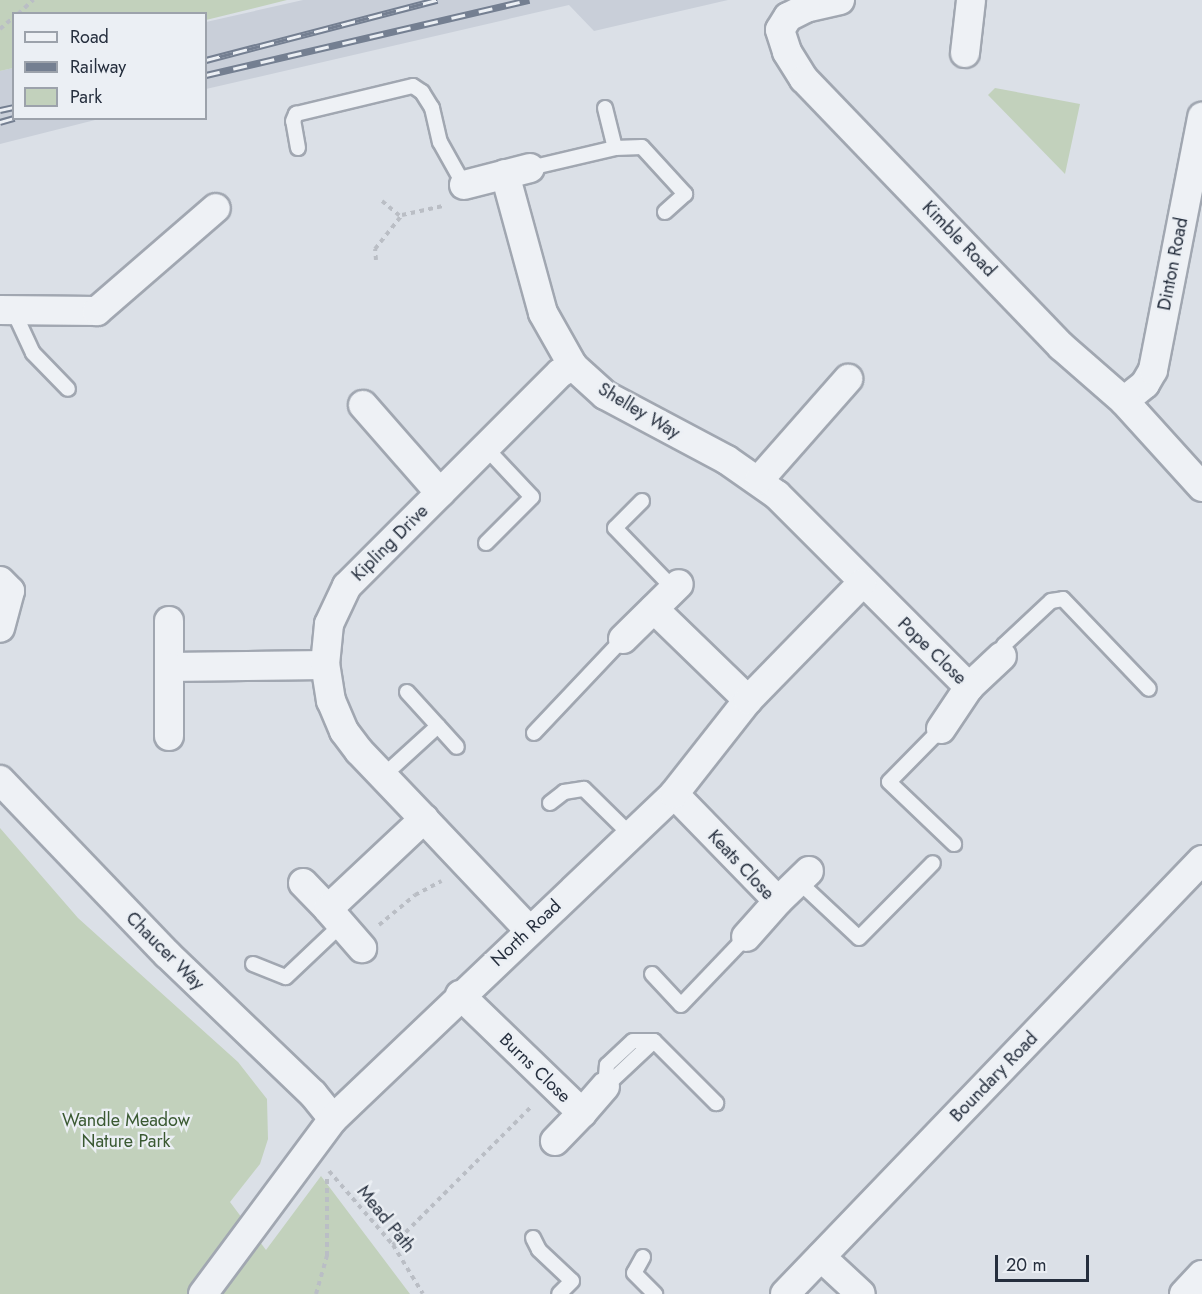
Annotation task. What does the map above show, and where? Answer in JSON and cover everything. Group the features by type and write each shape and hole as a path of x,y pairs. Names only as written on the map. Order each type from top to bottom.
{"street":[{"name":"Kimble Road","path":"840,0 806,8 788,17 780,30 787,52 804,79 1062,346 1125,401 1202,487"},
{"path":"965,53 971,0"},
{"name":"Dinton Road","path":"1125,401 1145,384 1153,370 1202,117"},
{"path":"454,196 518,171"},
{"name":"Shelley Way","path":"518,171 543,314 573,366 605,395 759,480 862,583"},
{"path":"7,310 98,311 216,208"},
{"name":"Kipling Drive","path":"528,929 383,777 344,731 331,701 325,665 329,624 347,586 560,373 573,366"},
{"path":"759,480 848,379"},
{"name":"Kipling Drive","path":"363,405 440,493"},
{"path":"0,581 10,591 0,628"},
{"name":"Pope Close","path":"862,583 969,687 1002,656"},
{"name":"North Road","path":"203,1294 333,1119 528,929 632,836 674,794 748,700 862,583"},
{"path":"623,639 669,594 748,700"},
{"path":"169,621 169,736"},
{"path":"169,667 325,665"},
{"path":"940,729 969,687"},
{"name":"Chaucer Way","path":"0,780 167,954 314,1094 333,1119"},
{"name":"Keats Close","path":"674,794 795,884 746,937"},
{"path":"303,883 347,932 423,819"},
{"name":"Boundary Road","path":"785,1294 1202,860"},
{"name":"Burns Close","path":"460,995 582,1113 555,1141"},
{"path":"582,1113 605,1087"},
{"path":"820,1257 861,1294"},
{"path":"1184,1294 1202,1275"}],"lane":[{"path":"298,148 293,121 296,114 412,86 422,92 432,108 454,196"},
{"path":"605,108 615,148"},
{"path":"518,171 615,148 642,147 685,194 666,212"},
{"path":"7,310 33,353 68,389"},
{"path":"486,448 532,497 486,543"},
{"path":"642,501 615,528 669,594"},
{"path":"1002,656 1004,645 1052,601 1063,599 1149,688"},
{"path":"534,733 623,639"},
{"path":"406,692 457,747"},
{"path":"383,777 438,726"},
{"path":"940,729 889,782 954,844"},
{"path":"550,803 564,792 584,789 632,836"},
{"path":"795,884 860,938 933,863"},
{"path":"253,964 286,977 347,932"},
{"path":"652,974 681,1005 746,937"},
{"path":"605,1087 607,1065 633,1041 654,1041 716,1103"},
{"path":"533,1238 539,1250 572,1281 559,1294"},
{"path":"643,1257 634,1273 655,1294"}],"path":[{"path":"20,12 33,0"},
{"path":"0,29 12,19"},
{"path":"376,260 375,249 401,217 454,196"},
{"path":"382,201 401,217"},
{"path":"347,932 445,878"},
{"path":"393,1245 553,1086"},
{"name":"Mead Path","path":"316,1294 327,1256 325,1167 393,1245 423,1294"}],"shaded area":[{"path":"303,0 728,0 594,31 569,5 207,89 207,22"},
{"path":"12,68 12,120 95,120 0,144 0,71"}],"green space":[{"path":"0,0 287,0 207,20 207,12 12,12 12,68 0,71"},
{"path":"995,88 1080,104 1065,174 988,95"},
{"name":"Wandle Meadow Nature Park","path":"0,828 78,918 238,1062 267,1099 268,1139 260,1164 230,1202 266,1250 321,1176 410,1294 0,1294"}],"railway":[{"path":"207,60 437,0"},
{"path":"207,75 529,0"},
{"path":"0,110 12,107"},
{"path":"0,122 12,119"}]}
